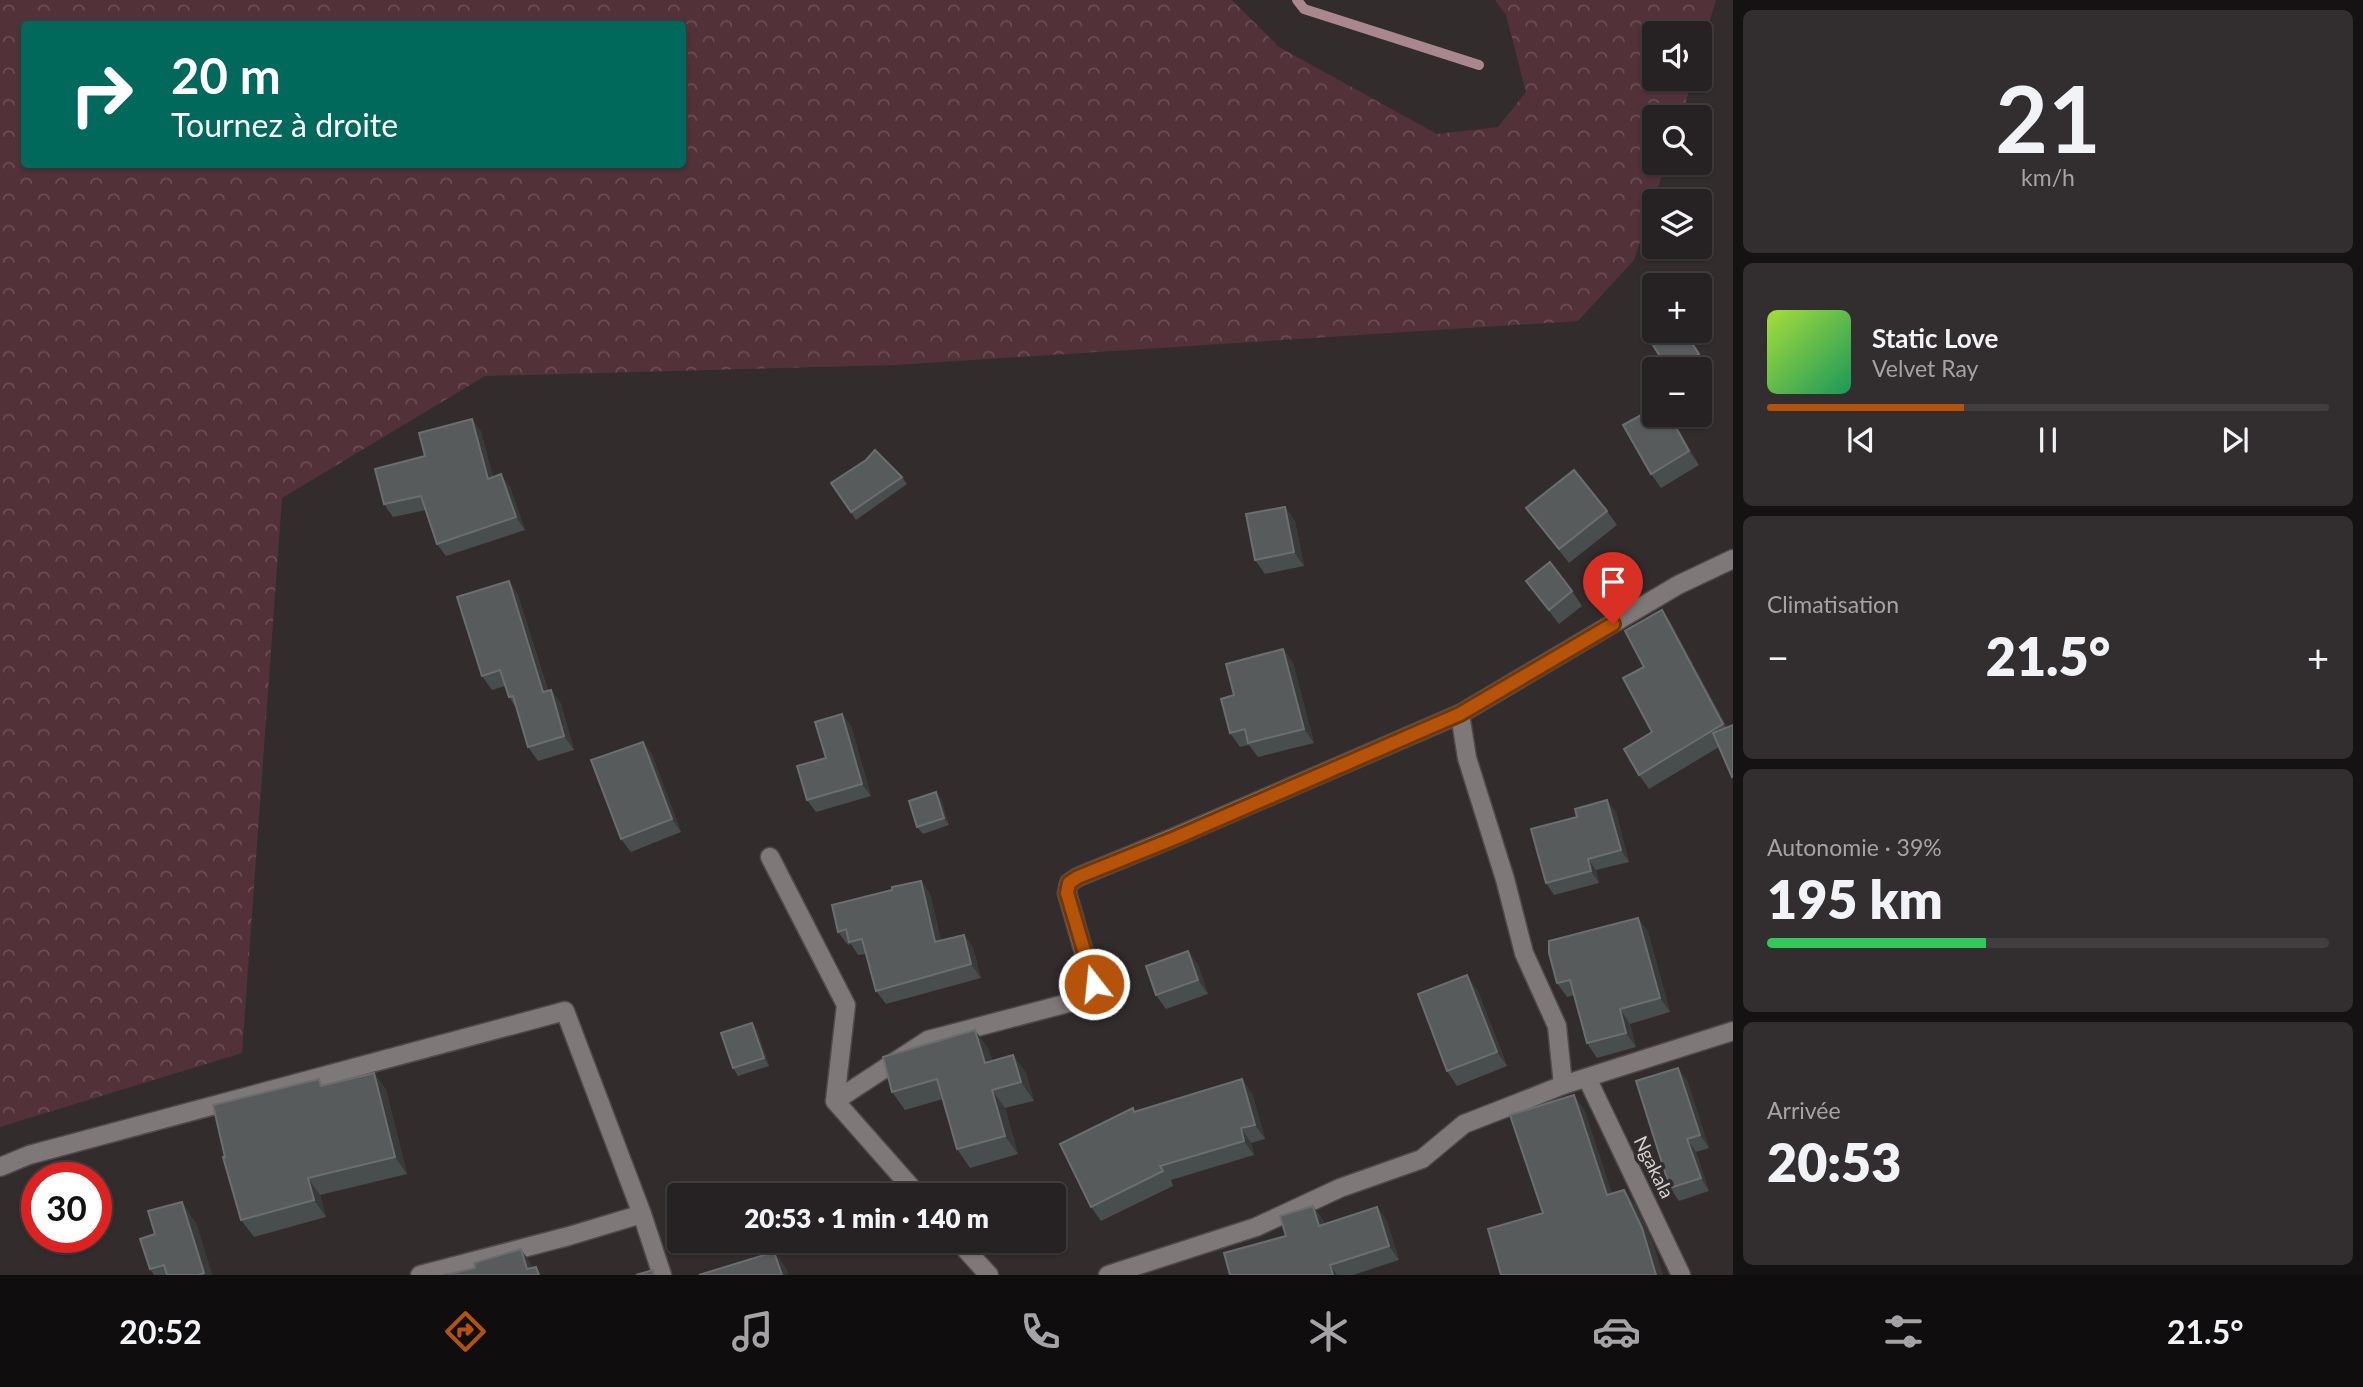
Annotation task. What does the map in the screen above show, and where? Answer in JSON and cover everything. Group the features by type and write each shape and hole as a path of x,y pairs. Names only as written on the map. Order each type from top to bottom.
{"street":[{"path":"835,1101 928,1040 1091,997 1094,984 1067,893 1069,883 1078,877 1175,838 1460,714 1678,585 1733,559"},
{"path":"1460,714 1467,758 1505,879 1524,953 1557,1026 1563,1085"},
{"path":"771,857 846,1005 835,1101 907,1183"},
{"path":"0,1167 29,1155 565,1011 642,1214 662,1275"},
{"path":"1108,1275 1256,1227 1340,1188 1422,1159 1464,1124 1563,1085 1733,1031"},
{"name":"Ngakala","path":"1587,1078 1681,1275"},
{"path":"420,1275 642,1214"},
{"path":"969,1253 989,1275"}],"green space":[{"path":"0,0 1232,0 1279,47 1437,134 1498,127 1526,92 1506,15 1495,0 1716,0 1710,21 1642,21 1642,91 1689,91 1685,105 1642,105 1642,175 1662,175 1657,189 1642,189 1642,236 1634,260 1578,321 895,365 485,376 282,498 242,1053 0,1127"}],"building":[{"path":"1652,343 1692,343 1699,354 1694,357 1660,357"},
{"path":"1642,415 1642,427 1676,427 1689,451 1651,474 1623,425"},
{"path":"472,419 488,479 501,474 516,517 437,544 421,496 384,504 375,469 425,456 419,433"},
{"path":"875,450 902,477 851,512 831,483 866,460"},
{"path":"1574,470 1607,511 1559,549 1526,508"},
{"path":"1285,507 1294,552 1255,560 1246,514"},
{"path":"1550,562 1572,591 1549,610 1526,581"},
{"path":"509,581 543,692 551,690 564,736 528,747 513,696 509,697 500,670 482,676 457,597"},
{"path":"1662,610 1723,724 1639,775 1624,749 1652,732 1623,678 1644,667 1625,631"},
{"path":"1283,649 1304,729 1248,743 1245,729 1230,733 1221,699 1234,695 1226,664"},
{"path":"842,714 862,784 807,800 797,766 826,758 815,722"},
{"path":"1733,725 1733,776 1732,777 1713,733"},
{"path":"643,742 672,819 621,839 591,760"},
{"path":"936,792 944,818 917,827 909,801"},
{"path":"1607,800 1621,850 1588,859 1591,871 1546,883 1531,829 1577,817 1575,809"},
{"path":"921,881 935,942 964,935 971,964 876,991 862,939 849,942 846,929 838,932 832,905"},
{"path":"1638,918 1660,998 1620,1009 1626,1033 1587,1043 1570,980 1557,983 1549,953 1549,941"},
{"path":"1188,951 1198,980 1156,995 1146,966"},
{"path":"1467,975 1497,1052 1447,1071 1418,994"},
{"path":"752,1023 764,1058 733,1068 721,1033"},
{"path":"975,1030 985,1063 1013,1055 1021,1082 992,1090 1005,1136 957,1149 937,1079 892,1092 883,1057"},
{"path":"1678,1068 1700,1135 1687,1139 1701,1178 1670,1188 1636,1081"},
{"path":"374,1073 395,1157 308,1178 314,1200 241,1220 223,1157 213,1105 319,1079 321,1086"},
{"path":"1242,1079 1255,1125 1241,1128 1244,1141 1160,1166 1163,1171 1091,1207 1060,1144 1133,1108 1134,1112"},
{"path":"1574,1095 1607,1195 1624,1190 1642,1228 1656,1275 1501,1275 1488,1229 1543,1213 1510,1115"},
{"path":"182,1202 204,1273 198,1275 167,1275 164,1265 150,1269 140,1239 155,1234 148,1211"},
{"path":"1313,1206 1319,1226 1377,1207 1389,1246 1330,1265 1333,1275 1230,1275 1224,1253 1286,1236 1280,1216"},
{"path":"521,1249 527,1269 536,1267 539,1275 444,1275 475,1268 474,1263"},
{"path":"774,1253 782,1275 699,1275"},
{"path":"653,1270 654,1275 636,1275"}],"waterway":[{"path":"1297,0 1304,9 1479,65"}],"route":[{"path":"1094,984 1067,893 1069,883 1460,714 1613,624"}]}
